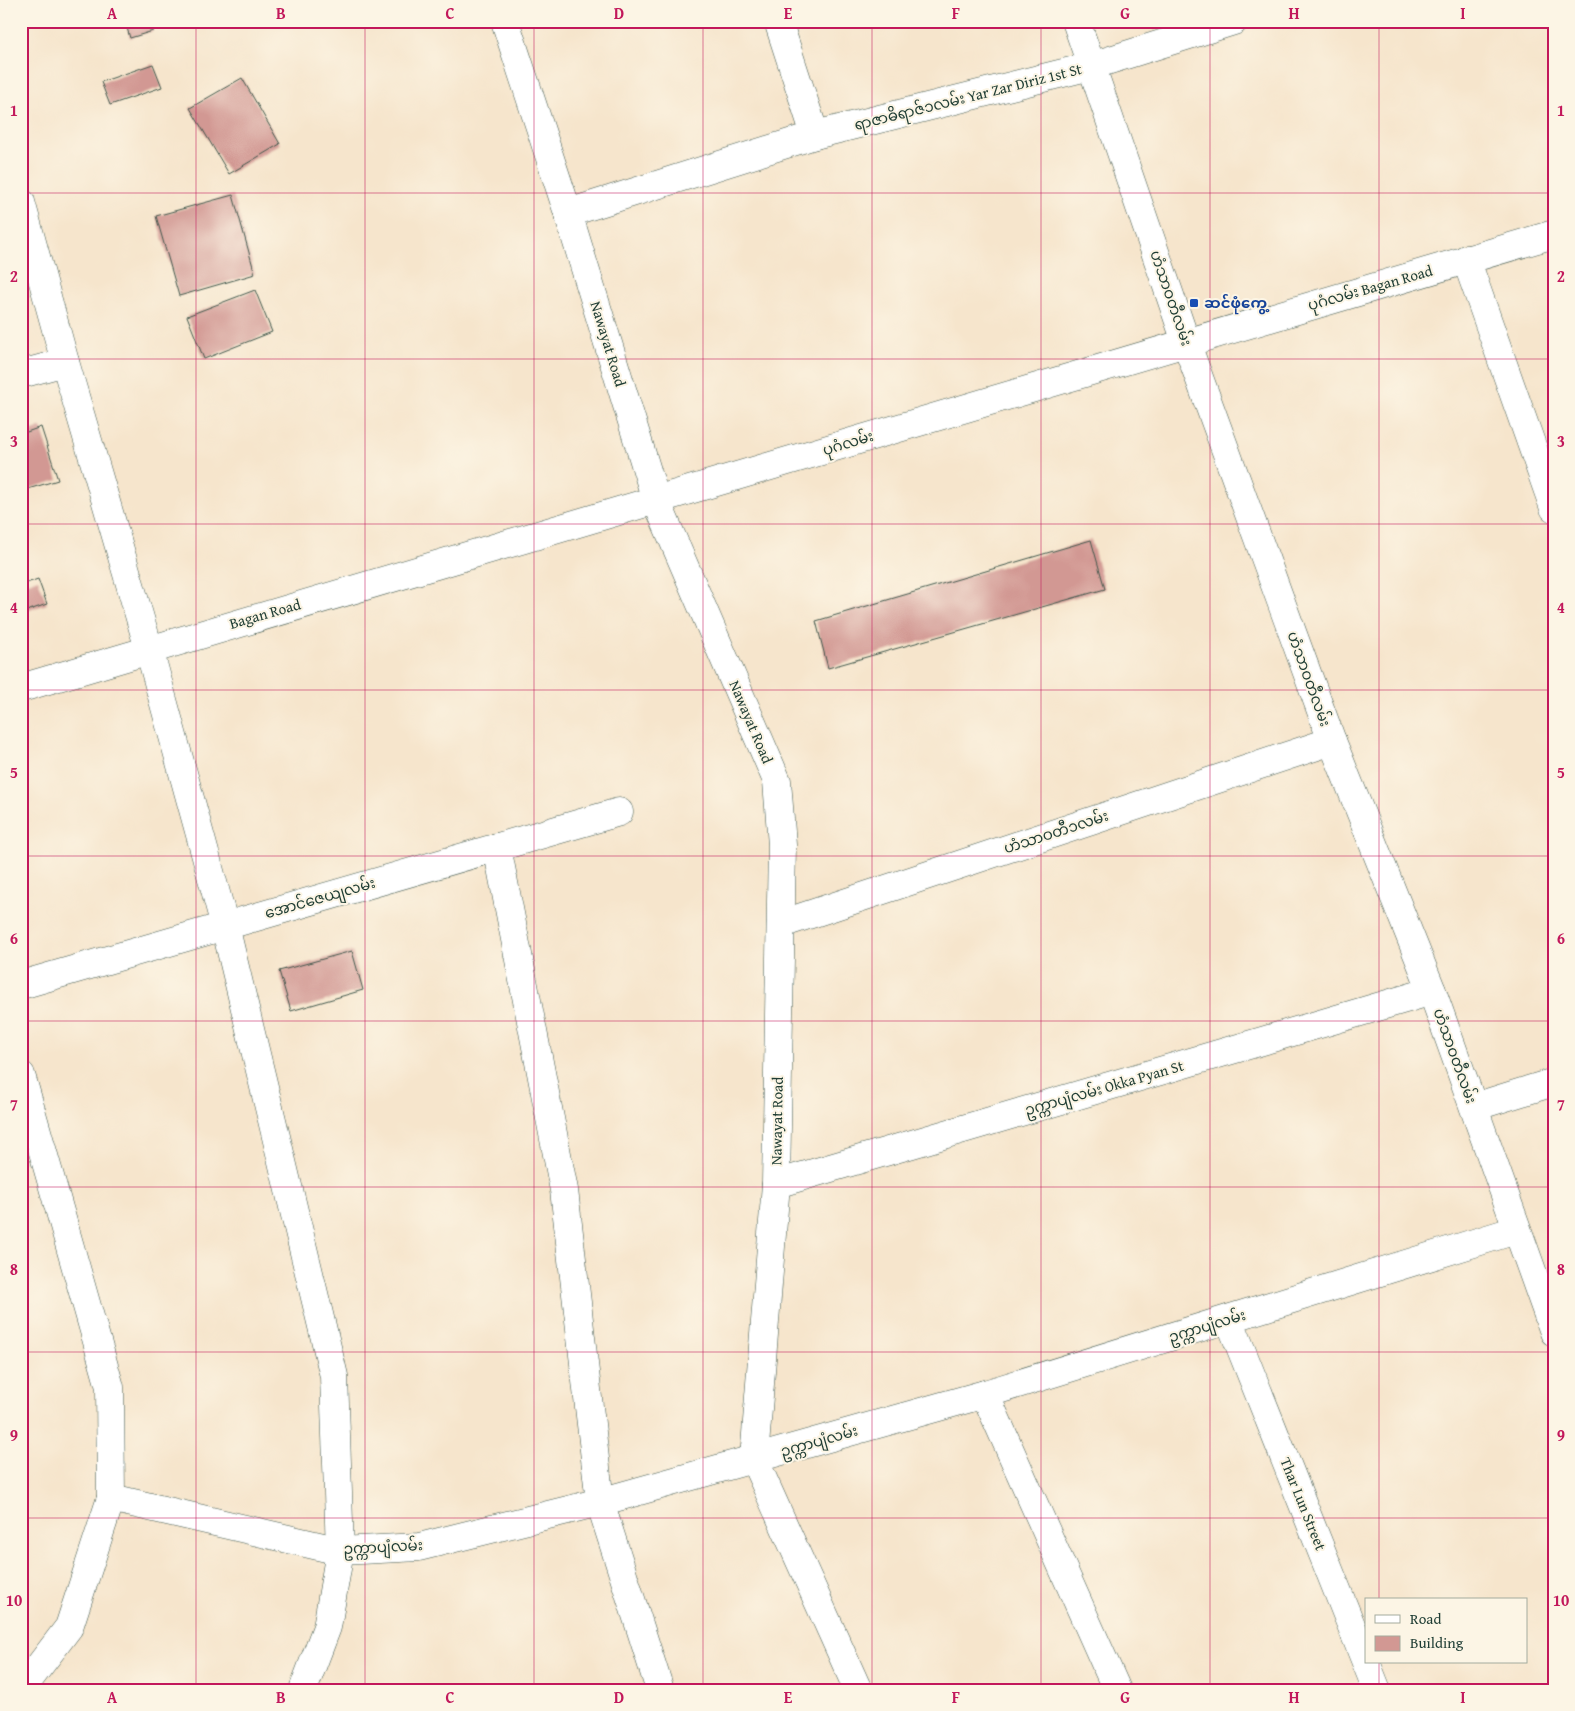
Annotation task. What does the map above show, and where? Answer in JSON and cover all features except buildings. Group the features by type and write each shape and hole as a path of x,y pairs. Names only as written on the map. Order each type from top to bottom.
{"street":[{"name":"Nawayat Road","path":"506,21 568,213 656,500 777,781 782,846 776,1184 754,1459"},
{"path":"778,21 815,135"},
{"name":"ဟံသာဝတီလမ်း","path":"1076,21 1186,342 1332,741 1432,991 1554,1332"},
{"name":"ရာဇာဓိရာဇ်၁လမ်း Yar Zar Diriz 1st St","path":"568,213 815,135 1091,66 1234,21"},
{"path":"21,202 65,362 149,649 225,926 334,1376 340,1551 327,1627 303,1690"},
{"name":"ပုဂံလမ်း Bagan Road","path":"1186,342 1554,234"},
{"path":"1466,260 1554,508"},
{"name":"ပုဂံလမ်း","path":"509,542 1186,342"},
{"path":"21,374 65,362"},
{"name":"Bagan Road","path":"21,688 509,542"},
{"name":"ဟံသာဝတီ၁လမ်း","path":"781,924 1332,741"},
{"name":"အောင်ဇေယျလမ်း","path":"21,985 619,812"},
{"path":"497,847 564,1190 600,1502 660,1690"},
{"name":"ဥက္ကာပျံလမ်း Okka Pyan St","path":"776,1184 1432,991"},
{"path":"21,1074 110,1387 111,1498 69,1627 21,1690"},
{"path":"1474,1108 1554,1082"},
{"name":"ဥက္ကာပျံလမ်း","path":"111,1498 340,1551 419,1548 600,1502 986,1394 1516,1230"},
{"name":"Thar Lun Street","path":"1229,1319 1365,1660"},
{"path":"986,1394 1117,1690"},
{"path":"754,1459 858,1690"},
{"name":"Thar Lun Street","path":"1367,1664 1377,1690"}],"place":[{"name":"ဆင်ဖုံကွေ့","path":"1194,303"}]}
